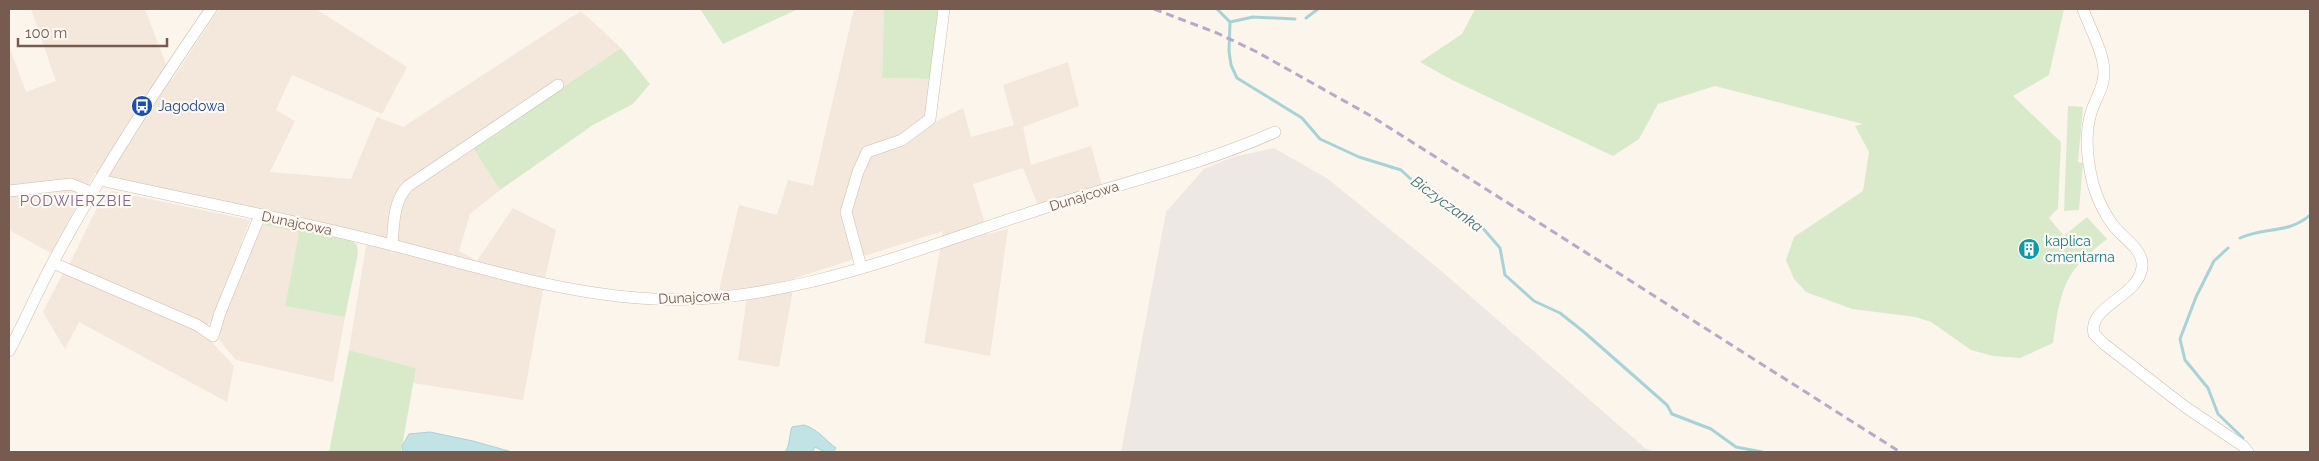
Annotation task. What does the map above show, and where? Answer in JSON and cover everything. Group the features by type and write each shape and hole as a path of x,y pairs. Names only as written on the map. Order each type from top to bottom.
{"street":[{"path":"9,351 53,263 100,180 210,9"},
{"path":"861,267 846,212 858,172 867,152 902,140 930,119 944,9"},
{"path":"2083,9 2103,61 2104,73 2101,92 2088,123 2086,151 2089,166 2097,196 2106,213 2113,225 2139,252 2142,261 2139,279 2124,296 2099,314 2094,321 2094,334 2184,406 2243,446 2248,452"},
{"path":"392,245 395,212 400,194 404,190 558,85"},
{"name":"Dunajcowa","path":"100,180 392,245 606,296 657,300 712,299 797,286 1196,162 1275,132"},
{"path":"9,191 71,184 93,193"},
{"path":"53,263 197,326 213,336 220,313 260,215"}],"shaded area":[{"path":"31,9 145,9 172,80 219,9 316,9 407,67 382,114 292,75 276,110 295,121 270,172 351,179 377,117 403,127 581,11 621,48 473,148 500,190 470,214 459,251 477,261 513,208 556,230 523,400 413,383 416,368 349,350 368,234 95,173 51,253 9,230 9,46 26,92 56,81"},
{"path":"854,9 884,9 882,78 931,79 927,126 963,108 971,137 1014,125 1003,85 1068,62 1079,106 1023,127 1031,165 1091,146 1102,185 1038,205 1023,168 973,184 988,234 1008,229 990,356 924,343 943,231 795,278 779,367 738,360 748,289 719,290 739,205 777,215 788,180 813,186"},
{"path":"1274,148 1328,179 1439,269 1645,448 1654,452 1121,452 1166,212 1204,169 1233,157"},
{"path":"112,191 250,220 212,320 207,325 69,265 103,196"},
{"path":"258,223 299,233 285,306 345,317 333,382 236,360 219,340 222,323"},
{"path":"63,273 204,334 234,366 227,402 79,322 65,349 43,312"}],"green space":[{"path":"700,9 798,9 723,44"},
{"path":"884,9 940,9 931,79 882,78"},
{"path":"1475,9 2064,9 2049,75 2013,96 2061,142 2058,208 2049,218 2064,236 2087,217 2107,239 2078,265 2067,283 2060,302 2053,343 2020,358 1993,356 1971,350 1931,322 1916,317 1852,309 1806,292 1794,279 1786,260 1794,237 1863,191 1869,152 1855,126 1863,124 1715,86 1658,104 1639,139 1613,156 1452,80 1420,62 1462,34"},
{"path":"621,48 650,84 633,104 593,125 500,190 473,148"},
{"path":"2068,106 2083,107 2078,162 2083,163 2079,210 2064,211"},
{"path":"267,220 351,240 357,245 358,253 345,317 285,306 299,233 258,223"},
{"path":"349,350 416,368 401,452 329,452"}],"water":[{"path":"804,425 817,432 836,448 833,452 825,452 815,447 812,452 785,452 788,447 792,427"},
{"path":"430,432 512,452 403,452 402,446 409,434"}],"waterway":[{"name":"Biczyczanka","path":"1217,9 1230,22 1229,51 1231,65 1237,78 1302,118 1320,139 1359,157 1401,170 1454,212 1481,226 1500,248 1505,275 1534,301 1560,313 1584,332 1667,405 1672,414 1711,429 1736,447 1762,452"},
{"path":"1306,18 1318,9"},
{"path":"1230,22 1253,17 1295,19"},
{"path":"2240,238 2258,232 2285,228 2302,221 2310,215"},
{"path":"2228,248 2214,261 2196,297 2180,339 2185,360 2208,388 2218,414 2243,438"}],"railway":[{"path":"1154,9 1217,33 1257,52 1371,116 1900,452"}],"place":[{"name":"Jagodowa","path":"142,106"},
{"name":"kaplica cmentarna","path":"2029,249"}],"district":[{"name":"PODWIERZBIE","path":"76,201"}]}
